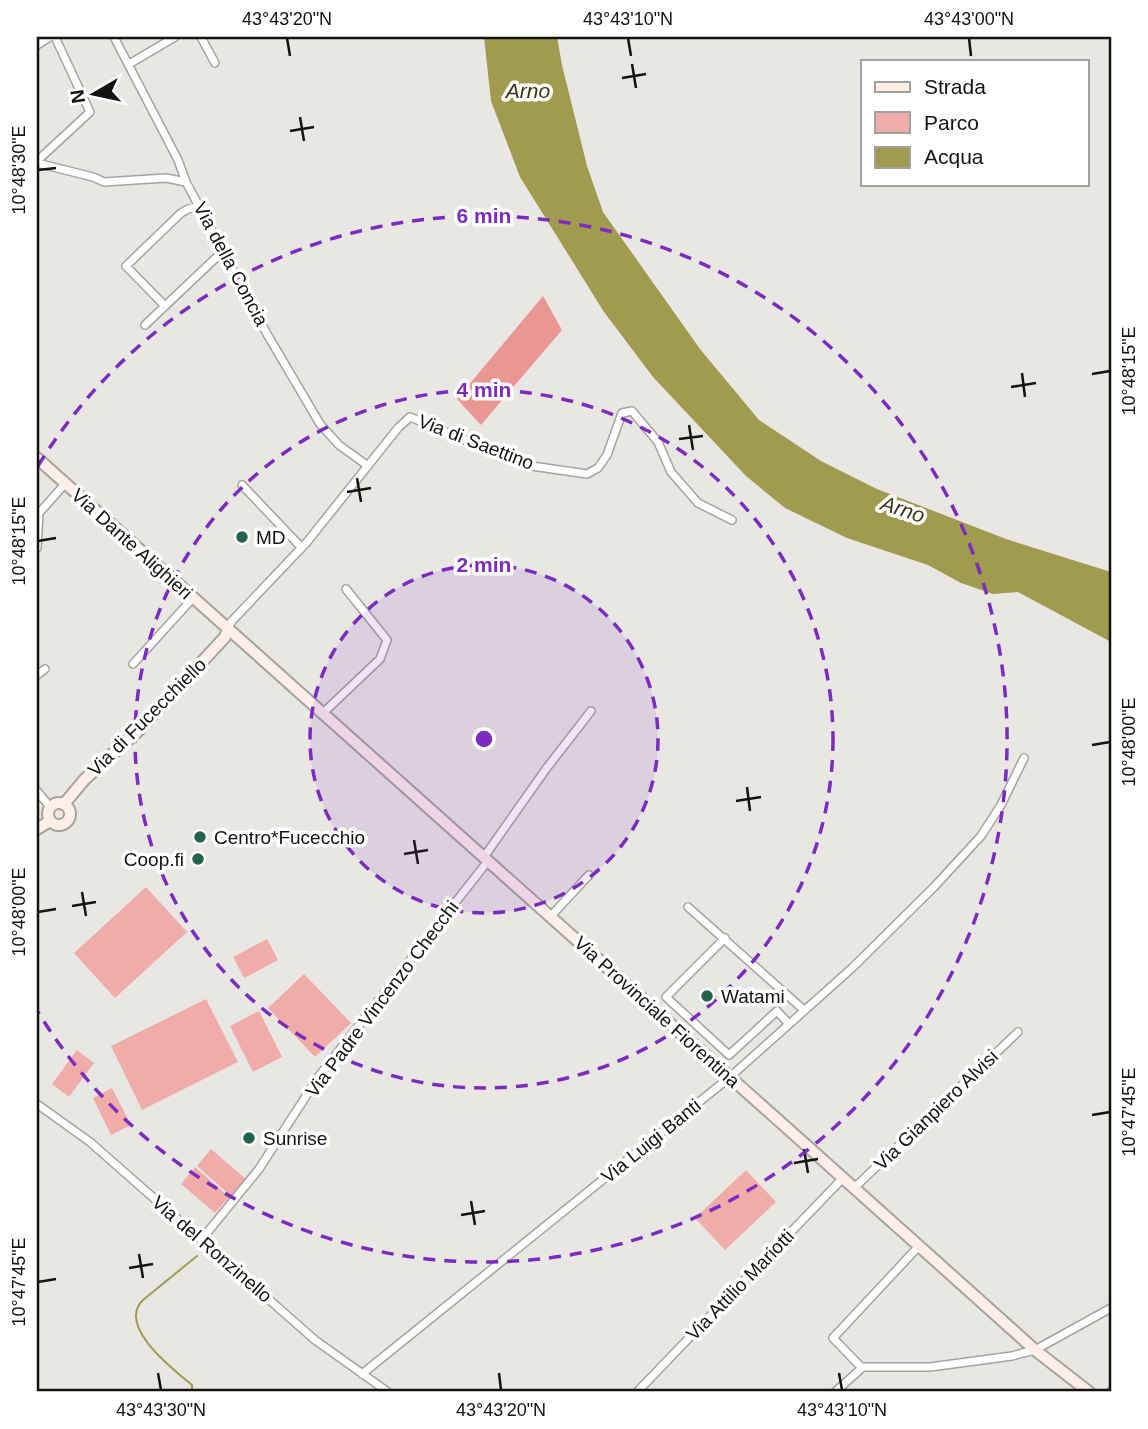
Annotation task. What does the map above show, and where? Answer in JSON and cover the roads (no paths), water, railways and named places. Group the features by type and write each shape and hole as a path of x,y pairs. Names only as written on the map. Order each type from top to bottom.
{"main road":[{"name":"Via Dante Alighieri","path":"37,458 228,629"},
{"name":"Via Provinciale Fiorentina","path":"228,629 1035,1350 1088,1392"},
{"name":"Via di Fucecchiello","path":"37,830 50,821 59,825 68,820 70,813 64,804 85,779 138,731 225,637 228,629"},
{"path":"50,821 47,812 50,807 56,803 64,804"}],"street":[{"path":"37,45 50,37"},
{"path":"37,162 90,112 55,37"},
{"path":"114,37 178,160 186,182"},
{"path":"129,64 175,37"},
{"path":"201,37 215,63"},
{"name":"Via della Concia","path":"37,162 104,182 166,178 186,182 320,424 339,445 368,466"},
{"path":"165,306 126,266 181,213 201,206"},
{"path":"145,325 223,251"},
{"name":"Via di Saettino","path":"228,629 231,622 301,547 398,428 410,417 524,465 587,474 598,468 607,455 622,414 632,411 658,442 671,471 698,503 732,520"},
{"path":"37,548 39,513 65,484"},
{"path":"242,485 301,547"},
{"path":"323,713 380,659 387,640 346,589"},
{"path":"132,664 193,598"},
{"path":"37,675 45,669"},
{"name":"Via Padre Vincenzo Checchi","path":"202,1239 259,1169 319,1076 486,859 546,769 591,711"},
{"name":"Via Luigi Banti","path":"362,1374 730,1077 861,959 981,836 1001,805 1024,758"},
{"path":"37,791 50,807"},
{"path":"550,917 589,874"},
{"path":"688,907 804,1010"},
{"path":"654,1010 725,938"},
{"path":"666,997 729,1055 777,1011 788,1023"},
{"name":"Via Gianpiero Alvisi","path":"854,1188 1018,1032"},
{"name":"Via del Ronzinello","path":"37,1104 90,1142 315,1340 388,1392"},
{"name":"Via Attilio Mariotti","path":"637,1392 844,1178"},
{"path":"862,1368 833,1338 919,1246"},
{"path":"835,1392 862,1368 871,1366 930,1367 1012,1356 1035,1350 1111,1308"}],"water":[{"name":"Arno","path":"484,37 557,37 587,166 603,212 700,349 759,420 821,461 877,489 1006,539 1111,572 1111,642 1018,592 993,594 961,583 928,565 847,538 785,508 746,476 653,377 604,312 520,177 491,101"}],"waterway":[{"path":"192,1392 192,1385 161,1358 142,1334 137,1322 137,1311 143,1300 197,1256"}],"place":[{"name":"MD","path":"242,537"},
{"name":"Centro*Fucecchio","path":"200,837"},
{"name":"Coop.fi","path":"198,859"},
{"name":"Watami","path":"707,996"},
{"name":"Sunrise","path":"249,1138"}]}
